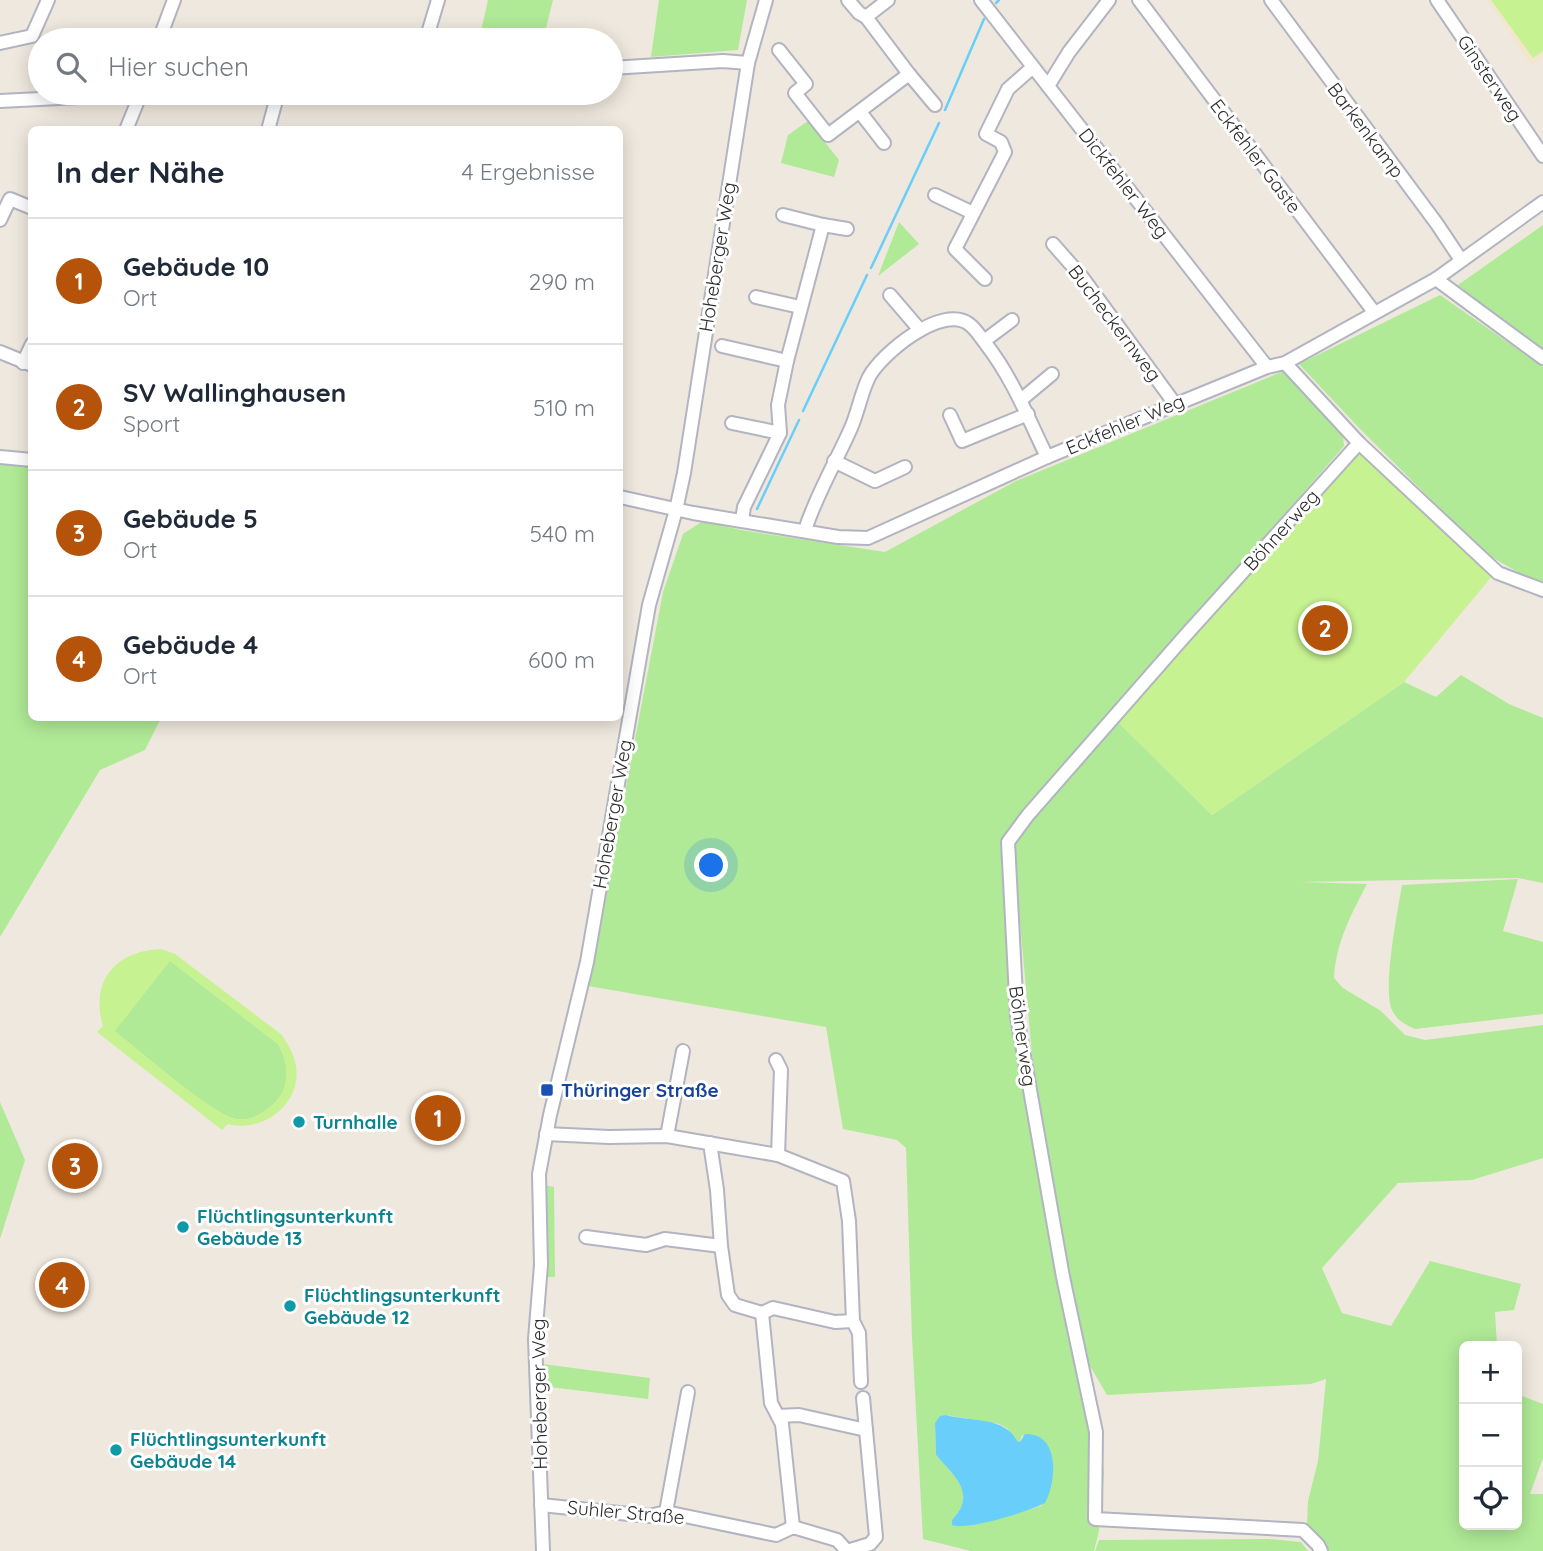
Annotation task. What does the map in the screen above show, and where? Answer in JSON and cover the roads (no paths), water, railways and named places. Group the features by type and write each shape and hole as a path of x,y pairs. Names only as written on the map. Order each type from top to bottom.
{"street":[{"path":"36,28 48,0"},
{"path":"164,28 174,0"},
{"path":"430,28 438,0"},
{"name":"Hoheberger Weg","path":"544,1551 535,1339 541,1265 539,1174 587,962 649,606 676,510 748,63 766,0"},
{"path":"848,0 866,17 935,105"},
{"path":"866,17 888,0"},
{"name":"Dickfehler Weg","path":"981,0 1267,367"},
{"path":"1048,86 1109,0"},
{"name":"Eckfehler Gaste","path":"1139,0 1374,312"},
{"name":"Barkenkamp","path":"1271,0 1461,260"},
{"name":"Ginsterweg","path":"1437,0 1543,156"},
{"path":"0,43 28,37"},
{"path":"779,50 806,84 795,93 828,135 909,74"},
{"path":"623,67 723,61 748,63"},
{"path":"986,134 1008,89 1033,67"},
{"path":"0,101 28,99"},
{"path":"128,126 136,105"},
{"path":"269,126 275,105"},
{"path":"860,112 884,143"},
{"path":"971,129 1001,142 1005,152 955,249 985,279"},
{"path":"935,195 973,213"},
{"path":"0,220 10,199 28,206"},
{"name":"Eckfehler Weg","path":"623,498 676,510 838,537 868,538 1048,457 1267,367 1285,363 1436,279 1543,202"},
{"path":"783,215 823,226 847,229"},
{"path":"742,520 744,507 780,433 778,405 787,361 823,226"},
{"name":"Bucheckernweg","path":"1053,243 1090,288 1175,404"},
{"path":"1436,279 1543,358"},
{"path":"890,295 920,330"},
{"path":"756,297 800,307"},
{"path":"805,530 815,501 852,426 870,375 895,349 920,330 947,318 968,322 984,341 1022,399 1048,457"},
{"path":"984,341 1012,320"},
{"path":"722,346 787,361"},
{"path":"0,352 27,364"},
{"path":"1285,363 1359,443 1498,573 1543,590"},
{"path":"1022,399 1052,373"},
{"path":"950,415 962,441 1028,414"},
{"path":"732,423 780,433"},
{"name":"Böhnerweg","path":"1321,1551 1303,1530 1095,1519 1096,1432 1063,1277 1017,1016 1009,842 1028,815 1184,637 1359,443"},
{"path":"0,457 28,460"},
{"path":"834,461 875,481 905,467"},
{"path":"667,1136 683,1051"},
{"path":"776,1059 781,1070 778,1155"},
{"path":"546,1134 667,1136 778,1155 843,1181 849,1222 853,1321 859,1334 861,1382"},
{"path":"710,1143 721,1246 729,1295 735,1305 762,1314 773,1308 835,1322 853,1321"},
{"path":"586,1237 646,1245 665,1239 721,1246"},
{"path":"762,1314 771,1403 782,1424 793,1527"},
{"path":"666,1512 688,1392"},
{"path":"778,1416 799,1415 866,1430 863,1398"},
{"name":"Suhler Straße","path":"541,1505 649,1517 666,1512 776,1535 793,1527 837,1539 847,1551 870,1544 876,1537 866,1430"}],"water":[{"path":"940,1416 996,1424 1004,1427 1020,1442 1025,1434 1045,1441 1053,1460 1053,1471 1045,1503 984,1523 952,1525 963,1501 963,1493 955,1477 936,1455 935,1423"}],"waterway":[{"path":"996,3 999,0"},
{"path":"945,110 984,19"},
{"path":"871,268 939,123"},
{"path":"803,411 867,275"},
{"path":"757,509 799,420"}],"place":[{"name":"SV Wallinghausen","path":"1325,628"},
{"name":"Thüringer Straße","path":"547,1090"},
{"name":"Gebäude 10","path":"438,1118"},
{"name":"Turnhalle","path":"299,1122"},
{"name":"Gebäude 5","path":"75,1166"},
{"name":"Flüchtlingsunterkunft Gebäude 13","path":"183,1227"},
{"name":"Gebäude 4","path":"62,1285"},
{"name":"Flüchtlingsunterkunft Gebäude 12","path":"290,1306"},
{"name":"Flüchtlingsunterkunft Gebäude 14","path":"116,1450"}]}
